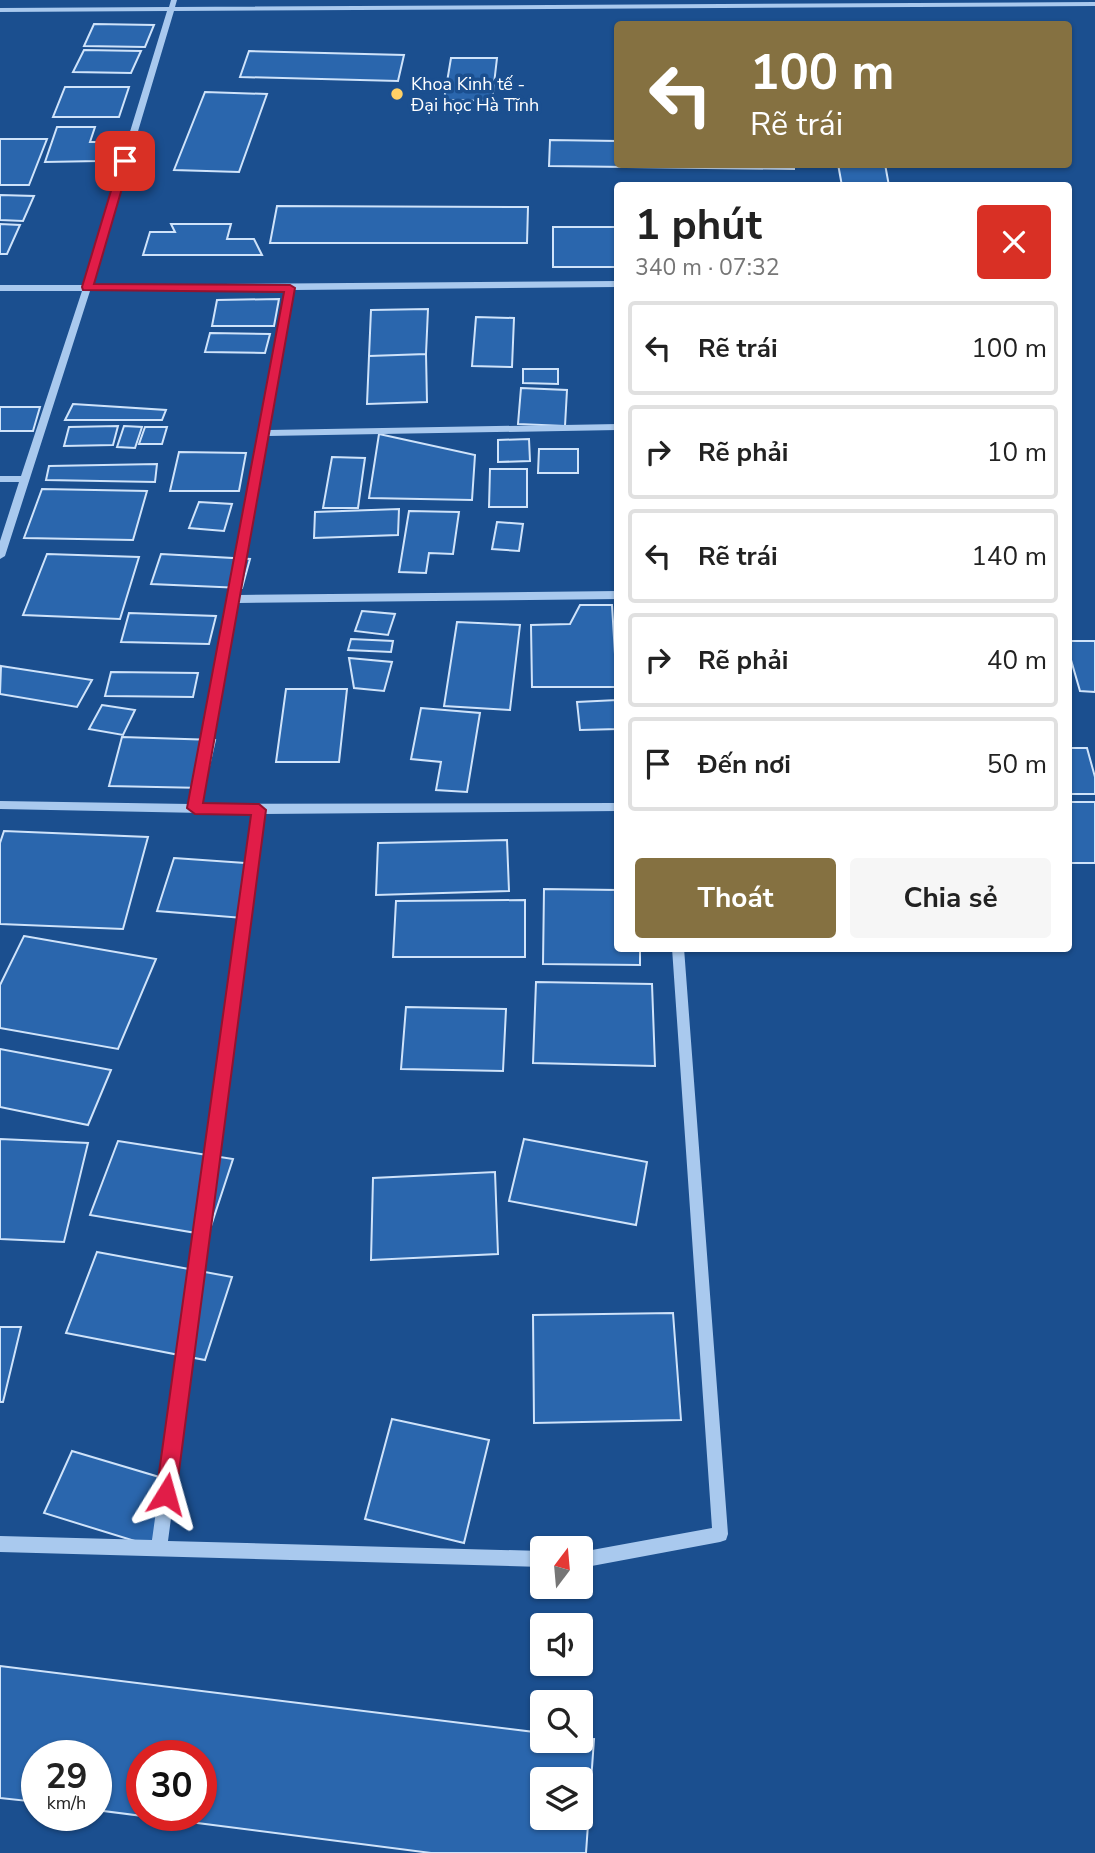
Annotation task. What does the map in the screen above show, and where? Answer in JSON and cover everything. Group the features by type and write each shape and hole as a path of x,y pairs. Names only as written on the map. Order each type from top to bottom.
{"street":[{"path":"0,10 172,4 1095,4"},
{"path":"0,556 87,287 172,4"},
{"path":"0,288 614,284"},
{"path":"195,808 290,288"},
{"path":"264,433 614,427"},
{"path":"0,479 25,479"},
{"path":"233,599 614,595"},
{"path":"0,805 259,810 614,807"},
{"path":"159,1548 259,810"},
{"path":"593,1558 720,1534 678,952"},
{"path":"0,1544 530,1559"}],"building":[{"path":"94,24 154,25 145,47 84,46"},
{"path":"84,50 141,51 131,73 73,72"},
{"path":"249,51 404,55 398,81 240,77"},
{"path":"451,58 497,58 492,101 444,100"},
{"path":"65,87 129,87 119,117 53,117"},
{"path":"205,92 267,94 239,172 174,170"},
{"path":"57,127 95,127 90,142 106,142 99,161 45,162"},
{"path":"0,139 47,139 29,185 0,185"},
{"path":"550,140 614,141 614,167 549,166"},
{"path":"712,168 794,168 794,169"},
{"path":"839,168 886,168 888,182 841,182"},
{"path":"0,195 34,196 23,221 0,220"},
{"path":"277,206 528,207 527,243 270,243"},
{"path":"0,224 20,225 7,254 0,254"},
{"path":"171,224 231,224 227,239 254,239 262,255 143,255 150,232 175,232"},
{"path":"553,227 614,227 614,267 553,267"},
{"path":"279,299 274,326 212,326 217,300"},
{"path":"428,309 426,354 369,356 371,310"},
{"path":"476,317 514,318 512,367 472,366"},
{"path":"210,333 270,334 265,353 205,352"},
{"path":"426,354 427,402 367,404 369,356"},
{"path":"523,369 558,369 558,384 523,383"},
{"path":"521,388 567,390 565,426 518,424"},
{"path":"73,404 166,410 162,420 65,420"},
{"path":"0,407 40,407 33,431 0,431"},
{"path":"118,426 113,445 64,446 69,427"},
{"path":"124,426 142,427 135,448 117,447"},
{"path":"145,427 167,427 162,444 139,444"},
{"path":"379,434 475,455 472,500 369,498"},
{"path":"529,439 530,461 498,462 498,440"},
{"path":"539,449 578,449 578,473 538,473"},
{"path":"179,452 246,453 239,491 170,491"},
{"path":"332,457 365,458 358,508 323,508"},
{"path":"157,464 155,482 46,480 49,466"},
{"path":"490,469 527,469 527,507 489,507"},
{"path":"42,489 147,491 133,540 24,538"},
{"path":"199,502 232,504 224,531 189,528"},
{"path":"399,509 398,535 314,538 315,512"},
{"path":"409,511 459,512 453,554 429,553 426,573 399,572"},
{"path":"497,522 523,524 519,551 492,549"},
{"path":"47,554 139,557 120,619 23,615"},
{"path":"161,554 250,559 242,588 151,584"},
{"path":"580,605 612,605 614,687 532,687 531,625 570,624"},
{"path":"362,611 395,614 388,635 355,631"},
{"path":"129,613 216,616 209,644 121,642"},
{"path":"457,622 520,625 510,710 444,706"},
{"path":"351,639 393,641 391,652 348,650"},
{"path":"1072,641 1095,641 1095,692 1080,691 1072,663"},
{"path":"349,658 392,662 384,691 354,688"},
{"path":"1,666 92,680 77,707 0,694"},
{"path":"111,672 198,673 193,697 105,696"},
{"path":"286,689 347,689 339,762 276,762"},
{"path":"614,700 614,729 580,730 577,702"},
{"path":"102,705 135,710 123,735 89,729"},
{"path":"421,708 480,713 467,792 436,790 441,762 411,759"},
{"path":"122,737 215,740 204,788 109,786"},
{"path":"1072,748 1087,748 1095,777 1095,794 1072,794"},
{"path":"1072,802 1095,802 1095,863 1072,863"},
{"path":"4,831 148,837 123,929 0,924 0,843"},
{"path":"507,840 509,891 376,895 378,843"},
{"path":"174,858 258,864 243,918 157,911"},
{"path":"544,889 614,890 614,952 640,952 640,965 543,964"},
{"path":"525,900 525,957 393,957 396,901"},
{"path":"24,936 156,959 118,1049 0,1028 0,985"},
{"path":"536,982 652,984 655,1066 533,1063"},
{"path":"406,1007 506,1009 503,1071 401,1069"},
{"path":"0,1049 111,1070 88,1125 0,1107"},
{"path":"0,1139 88,1143 64,1242 0,1239"},
{"path":"524,1139 647,1162 636,1225 509,1201"},
{"path":"118,1141 233,1159 208,1235 90,1215"},
{"path":"495,1172 498,1254 371,1260 373,1178"},
{"path":"97,1252 232,1277 205,1360 66,1333"},
{"path":"673,1313 681,1420 534,1423 533,1315"},
{"path":"0,1327 21,1327 3,1402 0,1402"},
{"path":"392,1419 489,1440 464,1543 365,1519"},
{"path":"72,1451 176,1482 151,1546 44,1513"},
{"path":"0,1666 530,1732 530,1753 593,1753 594,1739 592,1767 530,1767 530,1830 588,1830 586,1853 431,1853 217,1826 217,1740 126,1740 126,1814 112,1812 112,1740 21,1740 21,1800 0,1798"}],"place":[{"name":"Khoa Kinh tế - Đại học Hà Tĩnh","path":"397,94"}],"route":[{"path":"125,161 87,287 290,288 195,808 259,810 166,1494"}]}
